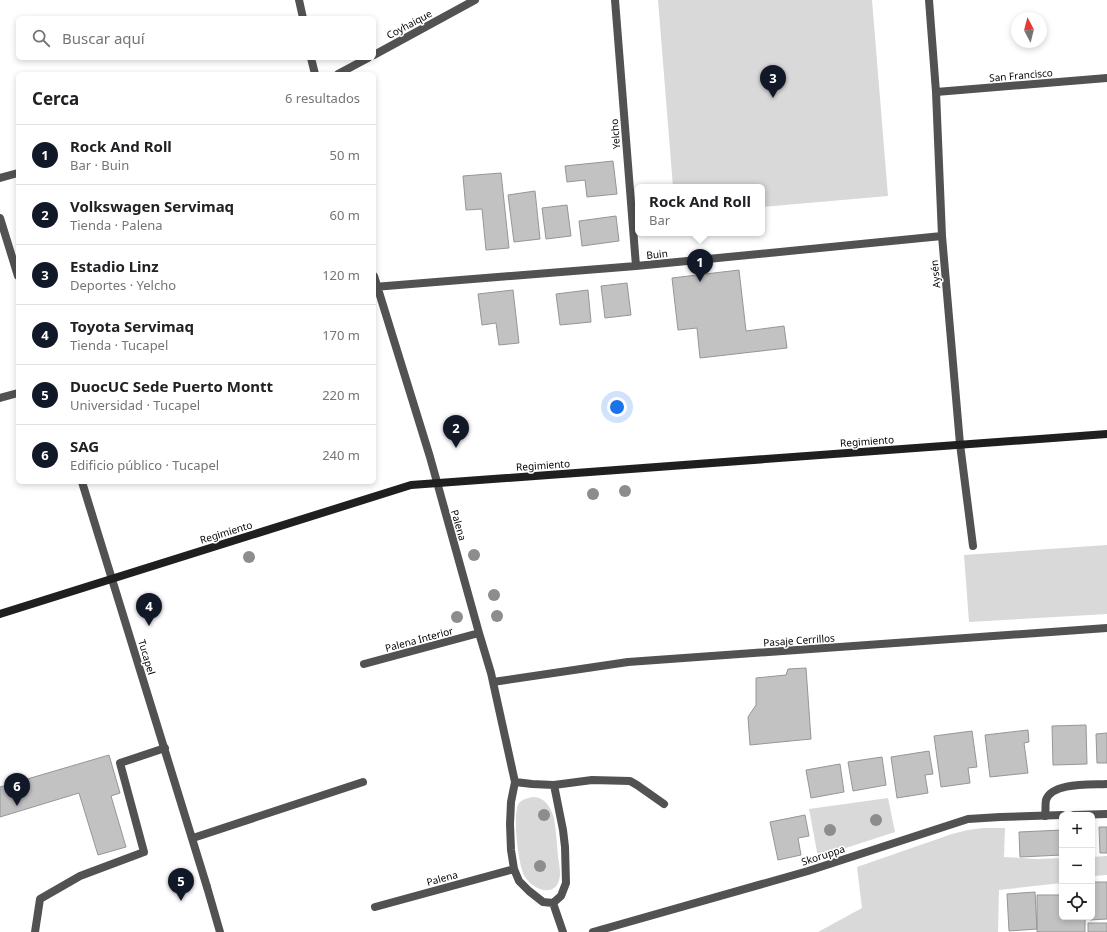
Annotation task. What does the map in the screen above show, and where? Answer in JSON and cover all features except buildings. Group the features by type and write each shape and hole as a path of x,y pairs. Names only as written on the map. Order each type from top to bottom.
{"main road":[{"name":"Regimiento","path":"0,614 404,487 436,483 1107,434"}],"street":[{"path":"299,0 303,16"},
{"name":"Coyhaique","path":"376,54 476,0"},
{"name":"Yelcho","path":"615,0 636,266"},
{"name":"Aysén","path":"929,0 936,92 942,236 960,444 973,546"},
{"path":"312,60 314,72"},
{"path":"342,72 364,60"},
{"name":"San Francisco","path":"936,92 1107,78"},
{"path":"0,178 16,174"},
{"path":"0,218 16,270"},
{"name":"Buin","path":"376,287 636,266 942,236"},
{"name":"Palena","path":"376,287 430,457 436,483 493,682 515,782 511,802 510,824 511,850 514,869 519,881 529,891 543,902 553,903"},
{"path":"0,398 16,394"},
{"name":"Tucapel","path":"83,484 193,838 220,932"},
{"name":"Pasaje Cerrillos","path":"493,682 628,662 1107,628"},
{"name":"Palena Interior","path":"364,664 479,633"},
{"path":"35,932 40,898 80,876 144,852 120,762 165,748"},
{"path":"515,782 554,785 592,780 630,782 637,785 664,804"},
{"path":"193,838 363,782"},
{"path":"1046,816 1046,801 1049,794 1055,789 1064,786 1107,784"},
{"path":"554,785 564,830 566,883 560,896 553,903 563,932"},
{"path":"1095,814 1107,814"},
{"name":"Skoruppa","path":"593,932 808,871 968,820 1000,817 1059,815"},
{"name":"Palena","path":"376,907 514,869"}],"shaded area":[{"path":"658,0 872,0 888,196 765,207 765,184 673,184"},
{"path":"1107,545 1107,614 969,622 964,555"},
{"path":"533,797 541,799 547,804 554,818 560,875 555,887 551,890 540,889 529,882 522,871 518,852 516,828 517,808 519,803"},
{"path":"888,798 895,832 818,857 809,809"},
{"path":"1005,828 1004,857 1038,859 1059,858 1059,883 999,890 998,932 818,932 862,908 857,867 952,834 968,830"},
{"path":"1107,856 1107,875 1095,876 1095,857"}],"place":[{"name":"Estadio Linz","path":"773,98"},
{"name":"Rock And Roll","path":"700,282"},
{"name":"Volkswagen Servimaq","path":"456,448"},
{"name":"Toyota Servimaq","path":"149,626"},
{"name":"SAG","path":"17,806"},
{"name":"DuocUC Sede Puerto Montt","path":"181,901"}]}
